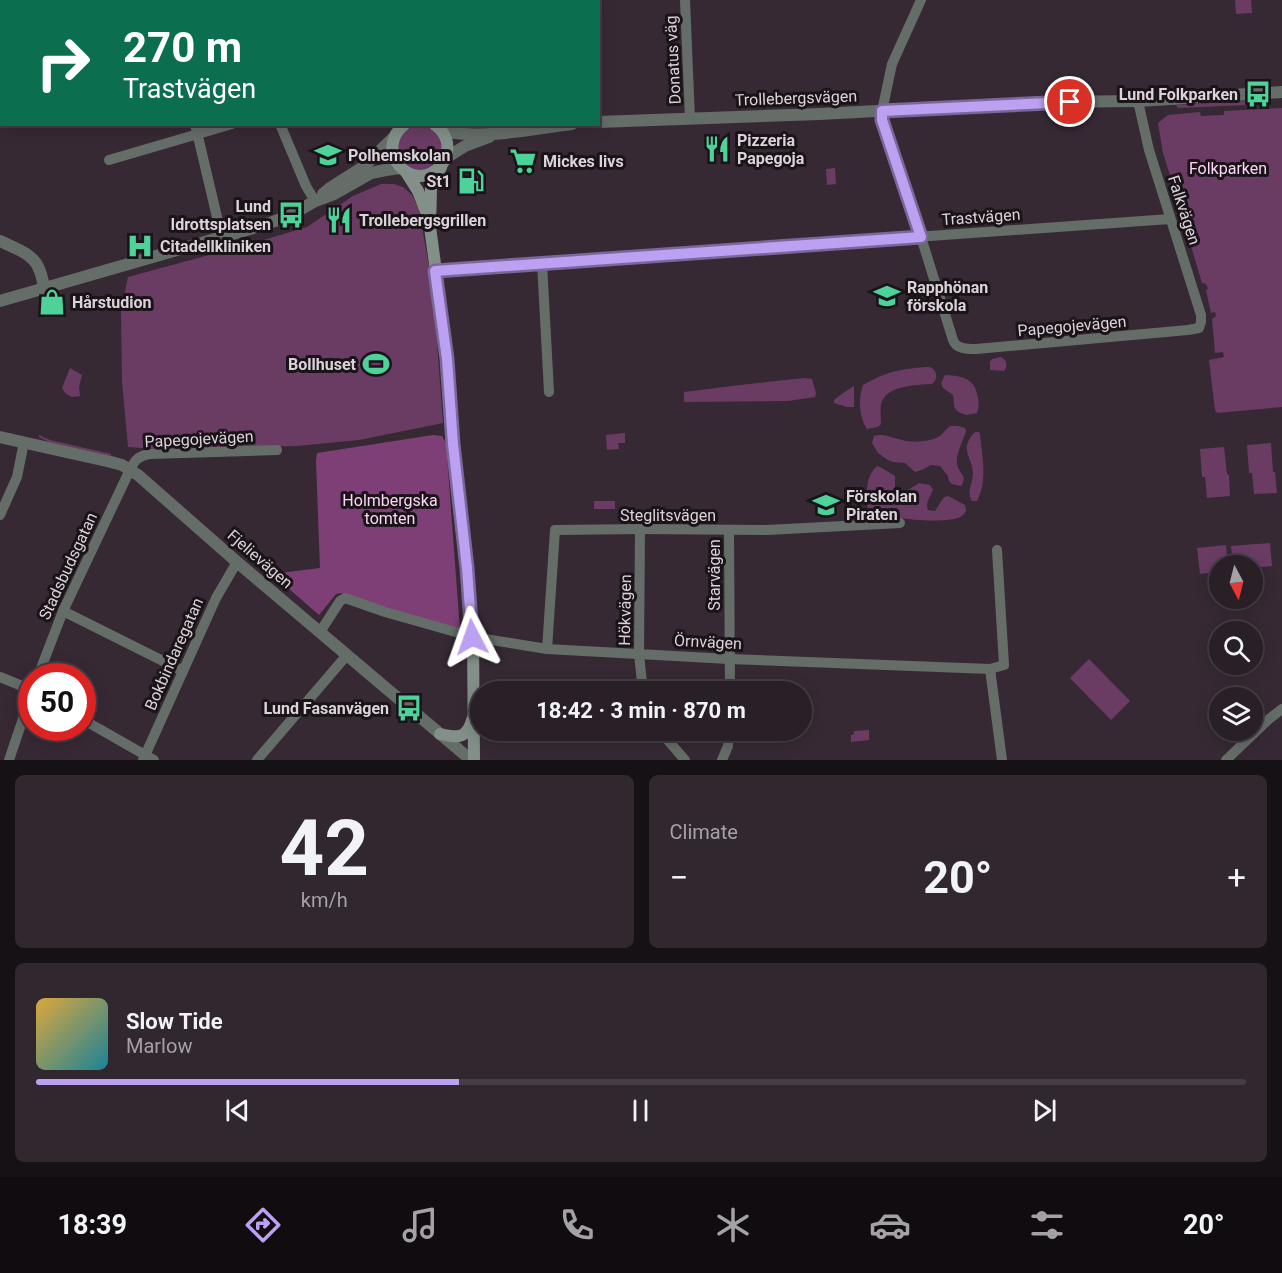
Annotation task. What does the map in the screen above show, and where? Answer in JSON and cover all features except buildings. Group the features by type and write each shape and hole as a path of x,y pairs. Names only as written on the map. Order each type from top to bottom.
{"main road":[{"path":"438,128 447,140 448,148 431,189 430,227 447,359 453,444 467,568 473,681"},
{"path":"400,129 392,152 393,158 422,200 430,227"},
{"path":"403,170 423,176 431,174 443,163"},
{"path":"440,734 457,736 465,734 470,726"},
{"path":"473,741 473,760"}],"street":[{"name":"Donatus väg","path":"685,0 690,119"},
{"path":"921,0 892,64 882,111 882,120 921,237"},
{"name":"Trollebergsvägen","path":"600,122 1282,92"},
{"name":"Falkvägen","path":"1138,100 1149,150 1201,315 1198,328"},
{"path":"109,160 196,130 220,126"},
{"path":"281,126 306,186 315,201"},
{"path":"438,128 462,134 495,134 557,126"},
{"path":"315,201 370,161 400,129"},
{"path":"196,130 222,238"},
{"path":"443,163 465,146 495,134"},
{"path":"0,301 267,224 334,194 371,173 403,170"},
{"name":"Trastvägen","path":"435,271 1170,219"},
{"name":"Papegojevägen","path":"921,237 952,340 958,347 976,349 1198,328"},
{"path":"0,241 36,262 44,288"},
{"path":"542,263 549,392"},
{"name":"Fjelievägen","path":"0,437 122,465 138,475 237,562 473,760"},
{"path":"0,515 16,477 24,442"},
{"name":"Papegojevägen","path":"130,470 138,458 150,454 277,450"},
{"name":"Stadsbudsgatan","path":"43,663 63,611 130,470"},
{"name":"Steglitsvägen","path":"547,649 555,530 796,529 900,523"},
{"name":"Hökvägen","path":"640,529 639,654 642,681"},
{"name":"Starvägen","path":"729,530 730,681"},
{"path":"997,550 1004,665 990,669 1002,760"},
{"name":"Bokbindaregatan","path":"147,758 216,597 237,562"},
{"name":"Örnvägen","path":"320,632 340,601 345,598 472,637 547,649 990,669"},
{"path":"63,611 183,671"},
{"path":"257,760 347,655"},
{"path":"0,677 18,685"},
{"path":"1226,760 1269,718 1282,709"},
{"path":"96,727 147,758"},
{"path":"9,760 18,733"},
{"path":"669,741 685,760"},
{"path":"722,760 728,741"}],"green space":[{"path":"1235,0 1251,0 1252,13 1236,14"},
{"path":"1246,101 1246,105 1178,108 1176,105"},
{"name":"Folkparken","path":"1282,108 1282,407 1217,413 1209,360 1224,357 1223,352 1215,353 1212,319 1216,316 1215,312 1211,313 1206,290 1208,289 1206,284 1202,283 1184,222 1186,220 1182,214 1163,153 1158,123 1168,115 1200,112 1201,116 1224,115 1224,111"},
{"path":"422,126 430,128 443,141 441,159 427,170 415,170 403,164 398,145 403,134 410,128"},
{"path":"835,168 836,184 827,185 826,169"},
{"path":"381,184 403,187 412,195 419,209 433,290 443,423 359,440 297,446 155,449 128,447 122,381 121,312 128,277 307,227 353,196"},
{"path":"1001,357 1006,363 1004,371 990,370 992,359"},
{"path":"929,367 935,372 936,377 932,384 902,387 888,393 881,405 881,424 878,427 867,429 860,408 863,385 895,372"},
{"path":"70,368 82,375 79,387 80,396 72,397 62,388"},
{"path":"945,375 963,377 971,382 978,398 977,413 966,415 956,410 953,395 943,388 941,383"},
{"path":"804,378 812,379 815,397 788,401 684,402 684,392"},
{"path":"854,386 854,407 834,403 834,400"},
{"path":"950,426 965,428 966,431 957,460 964,477 961,486 952,484 940,466 931,465 915,472 905,463 888,460 878,453 872,443 874,436 881,435 906,441 926,441 940,436"},
{"path":"975,432 980,434 983,477 977,501 972,501 970,491 973,473 967,448"},
{"path":"625,433 625,443 618,443 619,449 607,450 606,435"},
{"path":"39,435 50,440 111,454 111,456 49,442"},
{"name":"Holmbergska tomten","path":"433,435 442,436 446,443 460,630 341,593 336,594 319,615 272,574 320,568 317,453"},
{"path":"1271,443 1277,493 1254,494 1252,473 1249,473 1247,445"},
{"path":"1224,447 1230,496 1207,498 1205,477 1202,477 1200,449"},
{"path":"877,466 895,476 895,493 902,494 919,483 930,485 933,490 927,503 928,510 935,511 944,497 948,496 965,505 966,512 960,517 944,520 872,516 867,507 867,488 871,474"},
{"path":"594,501 615,501 615,509 594,509"},
{"path":"1270,543 1272,566 1263,567 1263,555 1232,555 1231,546"},
{"path":"1226,545 1227,555 1209,555 1209,573 1200,574 1197,548"},
{"path":"1089,659 1130,701 1111,720 1070,678"},
{"path":"869,730 869,740 851,742 851,735 854,731"}],"place":[{"name":"Lund Folkparken","path":"1258,94"},
{"name":"Pizzeria Papegoja","path":"717,149"},
{"name":"Polhemskolan","path":"328,155"},
{"name":"Mickes livs","path":"523,161"},
{"name":"St1","path":"471,181"},
{"name":"Lund Idrottsplatsen","path":"291,215"},
{"name":"Trollebergsgrillen","path":"339,220"},
{"name":"Citadellkliniken","path":"140,246"},
{"name":"Rapphönan förskola","path":"887,296"},
{"name":"Hårstudion","path":"52,302"},
{"name":"Bollhuset","path":"376,364"},
{"name":"Förskolan Piraten","path":"826,505"},
{"name":"Lund Fasanvägen","path":"409,708"}],"route":[{"path":"472,637 447,359 435,271 921,237 882,120 882,111 1070,102"}]}
